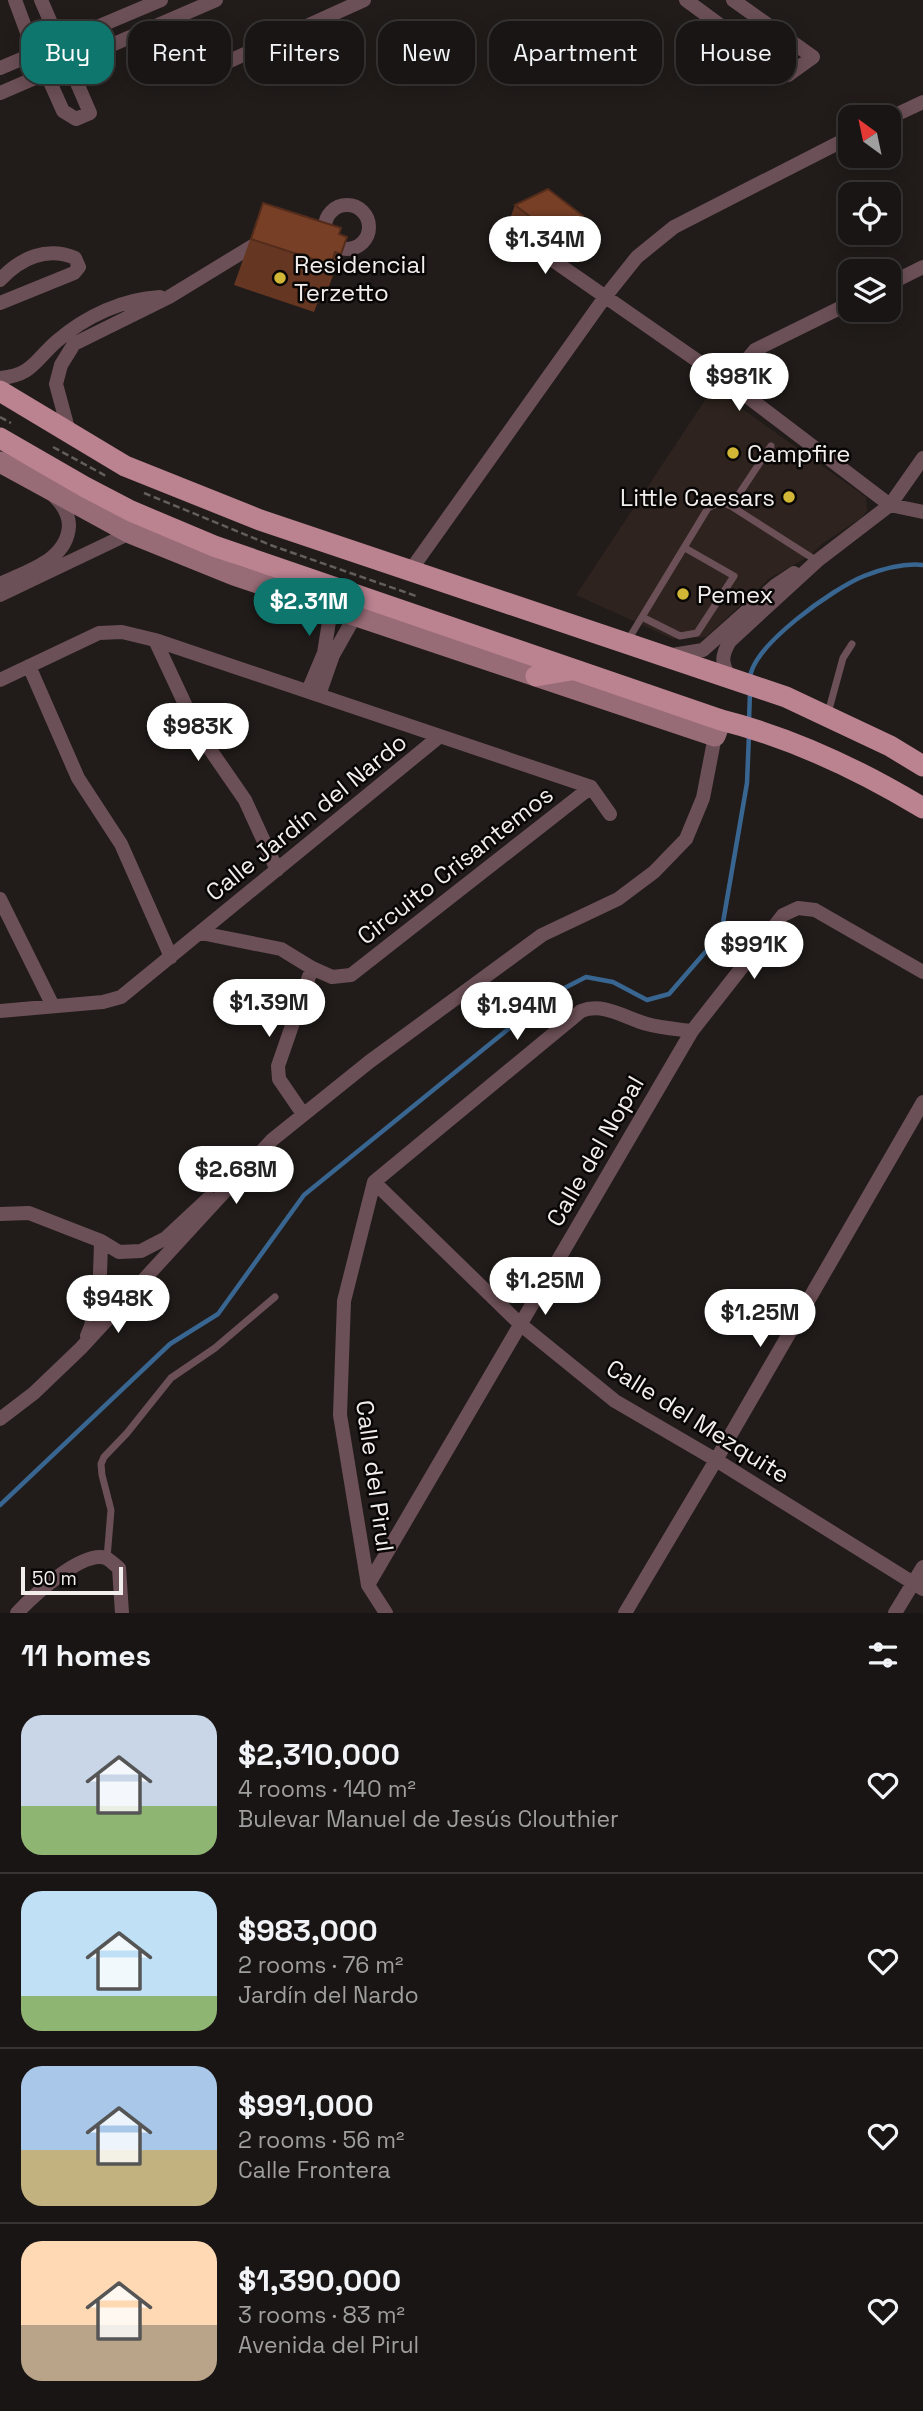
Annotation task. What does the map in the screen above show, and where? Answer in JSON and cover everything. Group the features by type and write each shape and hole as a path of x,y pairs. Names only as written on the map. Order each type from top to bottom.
{"main road":[{"path":"0,391 125,466 260,520 786,697 890,747 923,766"},
{"path":"0,438 85,487 172,529 260,562 575,669 725,727 781,738 876,780 923,808"},
{"path":"536,676 575,669"}],"street":[{"path":"15,0 23,21"},
{"path":"41,0 50,21"},
{"path":"112,21 161,0"},
{"path":"114,44 216,0"},
{"path":"177,17 203,73 364,0"},
{"path":"686,0 788,75 813,57 733,0"},
{"path":"0,68 21,60"},
{"path":"0,93 21,84"},
{"path":"51,84 63,111 76,119 90,113 78,84"},
{"path":"901,112 923,102"},
{"path":"410,571 605,297 637,257 674,227 838,143"},
{"path":"308,224 325,222"},
{"path":"505,227 729,382 890,505 923,512"},
{"path":"69,432 56,384 61,365 75,344 169,297 276,233"},
{"path":"0,280 13,266 39,254 62,252 75,258 79,267 74,273 0,303"},
{"path":"901,278 923,267"},
{"path":"0,378 12,377 29,370 57,341 78,325 118,305 137,298 169,297"},
{"path":"729,382 755,350 838,309"},
{"path":"29,370 44,375 56,384"},
{"path":"730,678 722,664 722,654 730,641 817,561 890,505 923,458"},
{"path":"0,462 130,533 234,575 536,676 725,727 703,798 686,839 654,872 618,899 542,935 303,1114 272,1140 81,1348 34,1392 0,1419"},
{"path":"0,584 50,560 66,540 69,528 66,511 46,489"},
{"path":"0,595 130,533"},
{"path":"658,655 682,655 703,650 776,584 817,561"},
{"path":"314,693 331,609"},
{"path":"314,693 355,616"},
{"name":"Circuito Crisantemos","path":"0,680 99,634 122,632 155,640 591,787 610,814"},
{"path":"155,640 198,732 245,800 277,870"},
{"path":"29,666 78,778 121,844 171,957"},
{"name":"Calle Jardín del Nardo","path":"201,933 440,736"},
{"name":"Circuito Crisantemos","path":"201,933 281,949 332,977 351,975 591,787"},
{"path":"0,899 53,1006"},
{"name":"Calle del Nopal","path":"368,1585 692,1031 783,915 799,908 815,910 923,972"},
{"path":"0,1011 103,1002 121,997 201,933"},
{"path":"303,1114 278,1079 278,1066 312,968"},
{"path":"374,1182 582,1011 592,1007 601,1008 648,1024 692,1031"},
{"path":"625,1613 923,1102"},
{"path":"0,1214 29,1213 101,1241 119,1252 142,1251 166,1238 206,1200 243,1172"},
{"name":"Calle del Mezquite","path":"374,1182 520,1324 615,1401 716,1460 918,1586"},
{"name":"Calle del Pirul","path":"374,1182 344,1301 340,1415 368,1585 386,1613"},
{"path":"81,1348 94,1320 99,1301 101,1241"},
{"path":"17,1613 55,1578 77,1564 98,1558 107,1559 119,1568 122,1613"},
{"path":"895,1613 918,1586 923,1567"}],"lane":[{"path":"732,506 771,446"},
{"path":"625,643 708,508 716,504 732,506 817,561"},
{"path":"642,617 680,636 697,633 734,576 685,548"},
{"path":"827,717 843,658 852,644"},
{"path":"107,1559 111,1510 102,1475 104,1457 171,1378 215,1348 275,1297"}],"shaded area":[{"path":"713,388 866,497 867,511 808,557 770,578 706,637 673,639 576,595"}],"building":[{"path":"548,189 583,216 563,242 515,205"},
{"path":"263,203 341,228 339,234 347,237 341,254 335,252 331,265 251,239"}],"waterway":[{"path":"750,679 754,666 764,651 815,605 864,576 901,566 923,565"},
{"path":"749,721 750,692"},
{"path":"0,1505 170,1344 218,1314 304,1195 549,996 586,977 613,982 647,1000 669,994 721,934 747,783 749,734"}],"place":[{"name":"Residencial Terzetto","path":"280,278"},
{"name":"Campfire","path":"733,453"},
{"name":"Little Caesars","path":"789,497"},
{"name":"Pemex","path":"683,594"}]}
